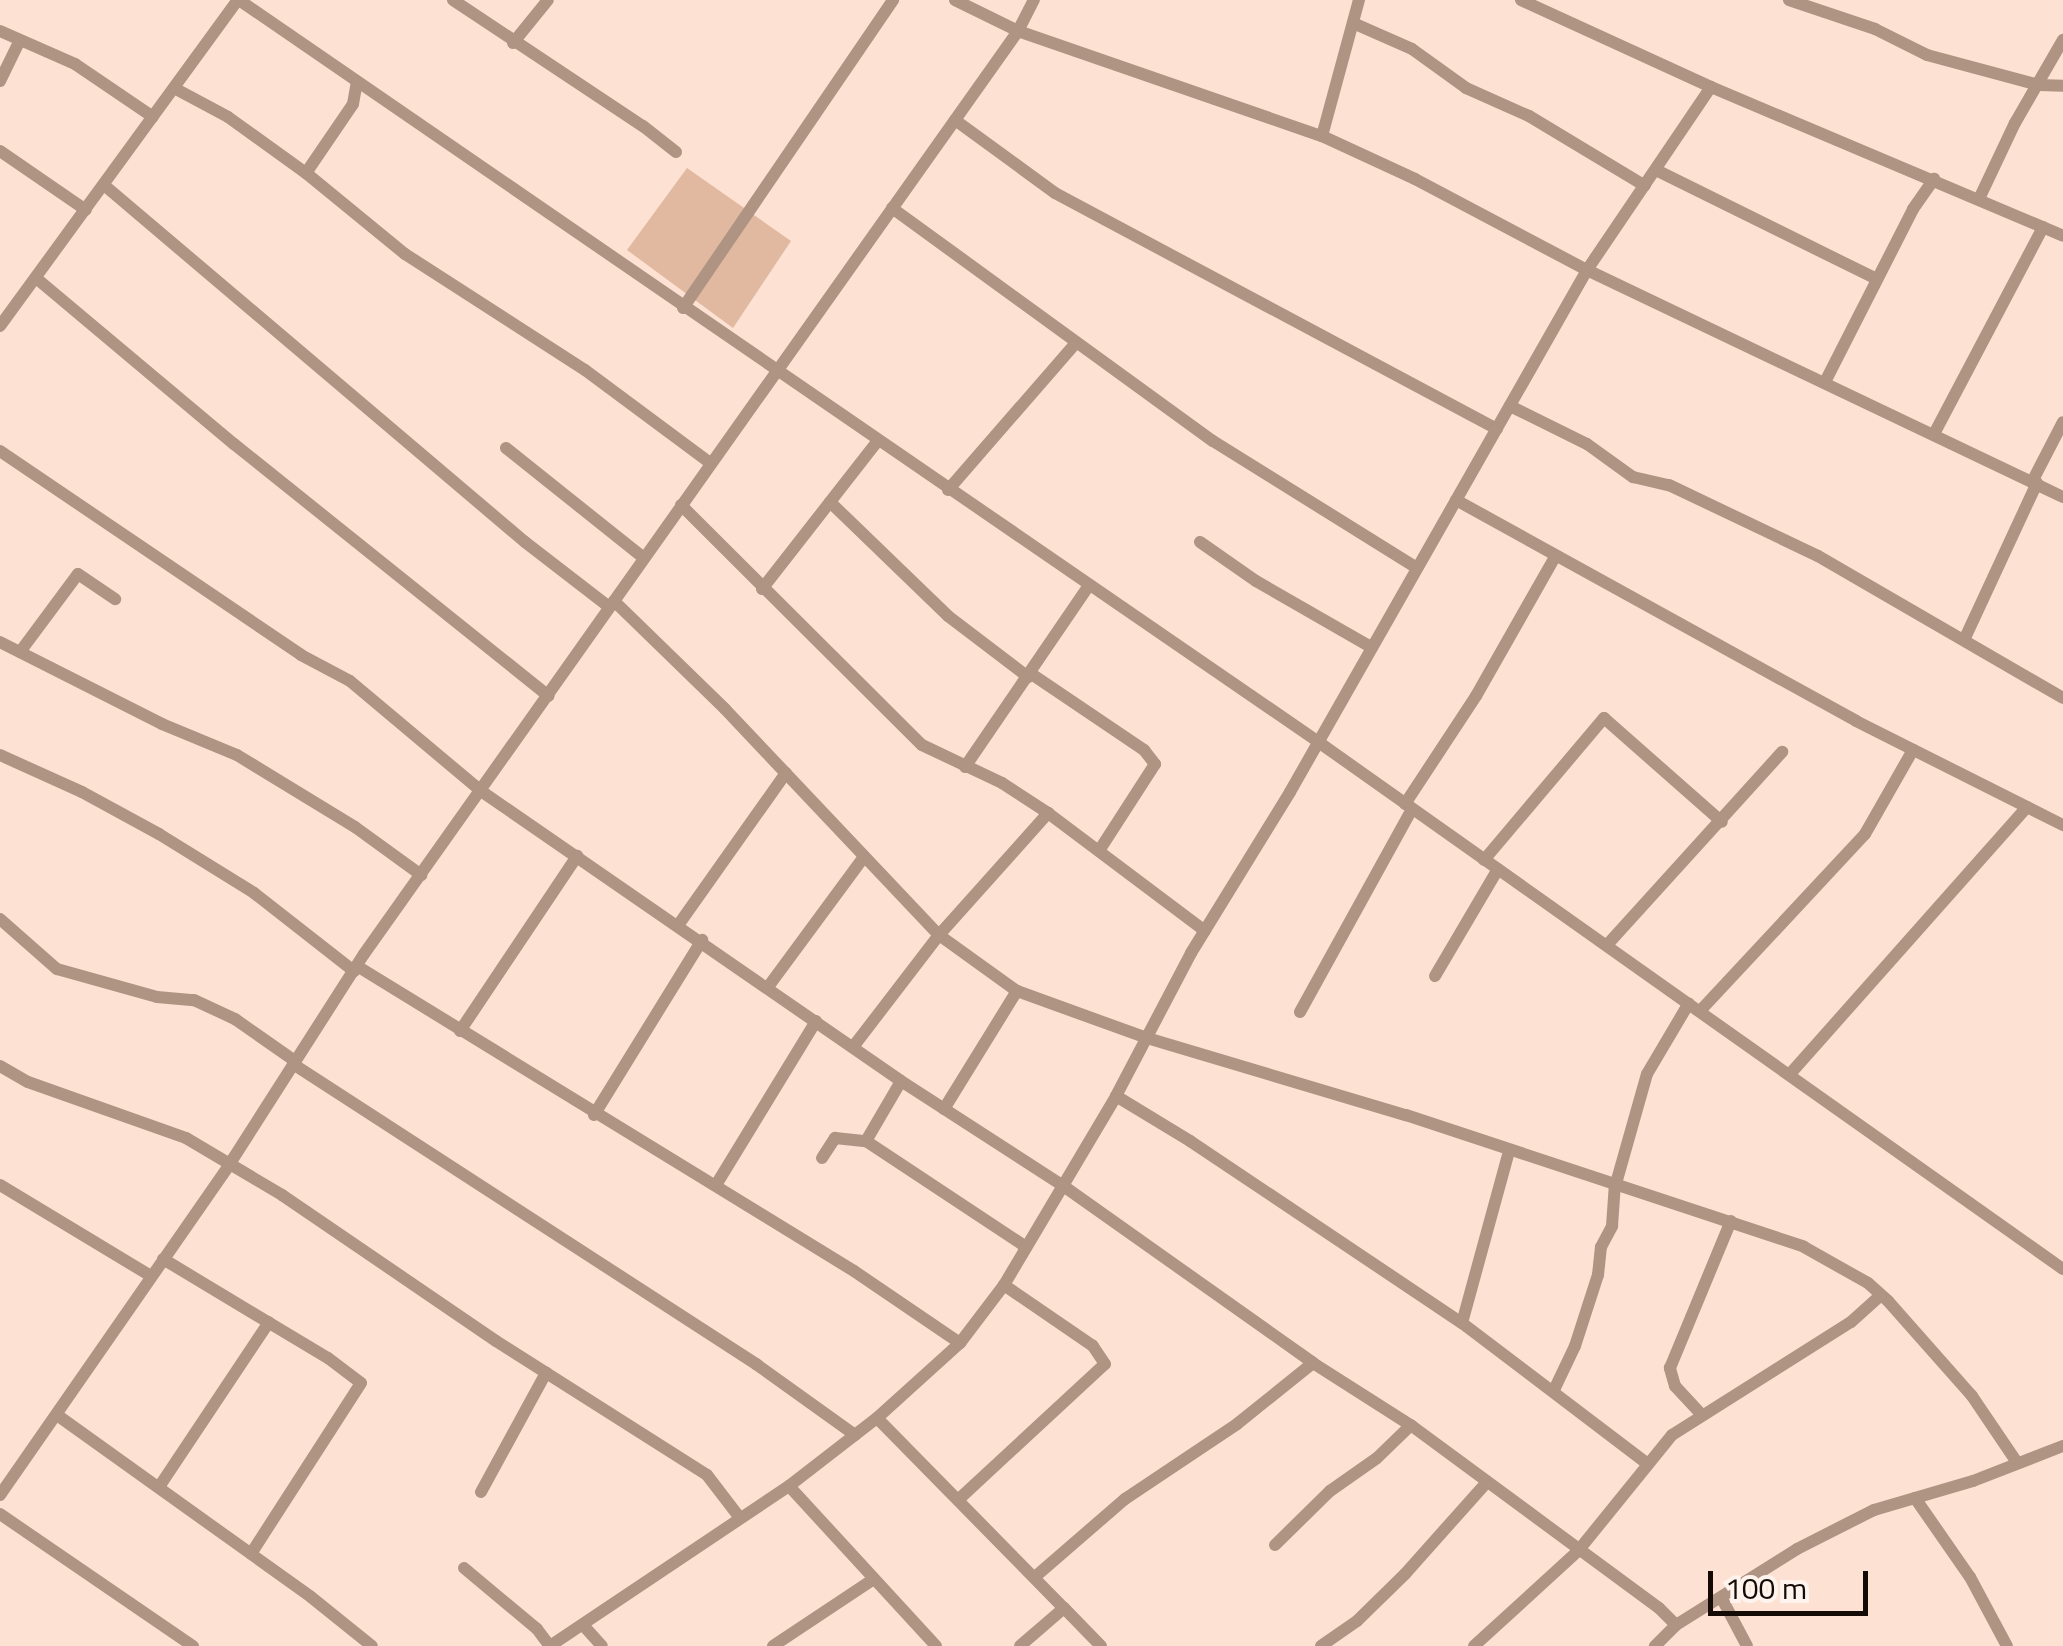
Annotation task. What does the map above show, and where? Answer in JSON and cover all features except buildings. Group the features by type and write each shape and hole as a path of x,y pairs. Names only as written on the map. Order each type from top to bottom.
{"street":[{"path":"0,326 238,0 1317,740 2063,1268"},
{"path":"453,0 676,152"},
{"path":"513,43 548,0"},
{"path":"683,308 893,0"},
{"path":"955,0 1018,31 1322,136 1588,270 2063,497"},
{"path":"0,1495 229,1165 355,969 1018,31 1034,0"},
{"path":"1322,136 1359,0"},
{"path":"1521,0 1711,87 2063,236"},
{"path":"1788,0 1876,29 1927,55 2039,85 2063,86"},
{"path":"1353,22 1412,50 1466,88 1529,116 1645,186"},
{"path":"0,31 75,64 153,117"},
{"path":"1979,199 2063,40"},
{"path":"0,81 19,42"},
{"path":"306,173 353,104 357,82"},
{"path":"464,1568 537,1629 550,1646 789,1486 877,1418 960,1343 1004,1284 1116,1096 1205,931 1588,270 1711,87"},
{"path":"174,88 228,116 306,173 405,254 585,370 710,463"},
{"path":"955,120 1055,193 1497,429"},
{"path":"0,151 86,210"},
{"path":"1656,170 1878,279"},
{"path":"1826,382 1913,209 1934,179"},
{"path":"104,185 525,542 612,604 786,774 939,935 1017,991 1148,1038 1804,1247 1881,1295 1972,1396 2016,1460"},
{"path":"892,208 1076,343 1308,504 1417,568"},
{"path":"1934,434 2043,227"},
{"path":"36,278 234,444 548,696"},
{"path":"948,490 1076,343"},
{"path":"1510,406 1588,444 1632,477 1668,484 1818,556 2061,693"},
{"path":"1965,638 2063,422"},
{"path":"762,590 878,442"},
{"path":"506,448 644,558"},
{"path":"0,451 301,655 350,682 481,791 901,1081 1062,1185 1314,1363 1411,1425 1676,1625"},
{"path":"1456,500 1913,750 2063,825"},
{"path":"830,502 948,616 1144,750 1155,764 1099,851"},
{"path":"680,505 922,745 1002,783 1048,813 1205,931"},
{"path":"1200,542 1269,589 1371,647"},
{"path":"1300,1012 1409,807 1555,557"},
{"path":"20,652 78,574 114,599"},
{"path":"964,767 1089,586"},
{"path":"0,642 237,755 355,827 420,876"},
{"path":"1484,860 1604,718 1722,822"},
{"path":"1554,1390 1575,1346 1598,1276 1601,1246 1612,1226 1615,1187 1648,1074 1694,1007 1865,834 1913,750"},
{"path":"1606,945 1782,752"},
{"path":"0,756 82,792 160,834 254,893 355,969 716,1186 960,1343"},
{"path":"678,924 786,774"},
{"path":"1790,1074 2028,807"},
{"path":"853,1047 939,935 1048,813"},
{"path":"460,1030 577,856"},
{"path":"768,987 864,858"},
{"path":"1436,976 1498,869"},
{"path":"0,919 57,969 158,997 194,1000 235,1019 294,1062 756,1364 855,1435"},
{"path":"594,1114 702,940"},
{"path":"944,1108 1017,991"},
{"path":"716,1186 816,1022"},
{"path":"0,1066 28,1082 186,1138 706,1475 740,1518"},
{"path":"866,1140 901,1081"},
{"path":"1116,1096 1190,1140 1462,1323 1648,1464"},
{"path":"822,1158 836,1138 866,1140 1026,1247"},
{"path":"1462,1323 1509,1151"},
{"path":"0,1186 151,1276"},
{"path":"1701,1414 1675,1386 1670,1368 1731,1221"},
{"path":"163,1259 361,1382 251,1554"},
{"path":"958,1500 1072,1400 1104,1364 1093,1346 1004,1284"},
{"path":"1474,1646 1578,1551 1672,1435 1851,1322 1881,1295"},
{"path":"159,1487 269,1322"},
{"path":"1036,1576 1125,1500 1237,1424 1314,1363"},
{"path":"482,1492 546,1372"},
{"path":"56,1414 372,1646"},
{"path":"877,1418 1036,1576 1100,1646"},
{"path":"1276,1545 1330,1491 1377,1458 1411,1425"},
{"path":"1655,1646 1676,1625 1813,1541 1874,1510 1973,1481 2016,1460 2063,1446"},
{"path":"1321,1646 1357,1620 1405,1574 1486,1483"},
{"path":"789,1486 936,1646"},
{"path":"1915,1498 1970,1577 2007,1646"},
{"path":"0,1514 194,1646"},
{"path":"773,1646 874,1579"},
{"path":"1722,1597 1747,1646"},
{"path":"1020,1646 1064,1608"},
{"path":"583,1625 602,1646"}],"shaded area":[{"path":"687,168 791,241 733,328 627,250"}]}
